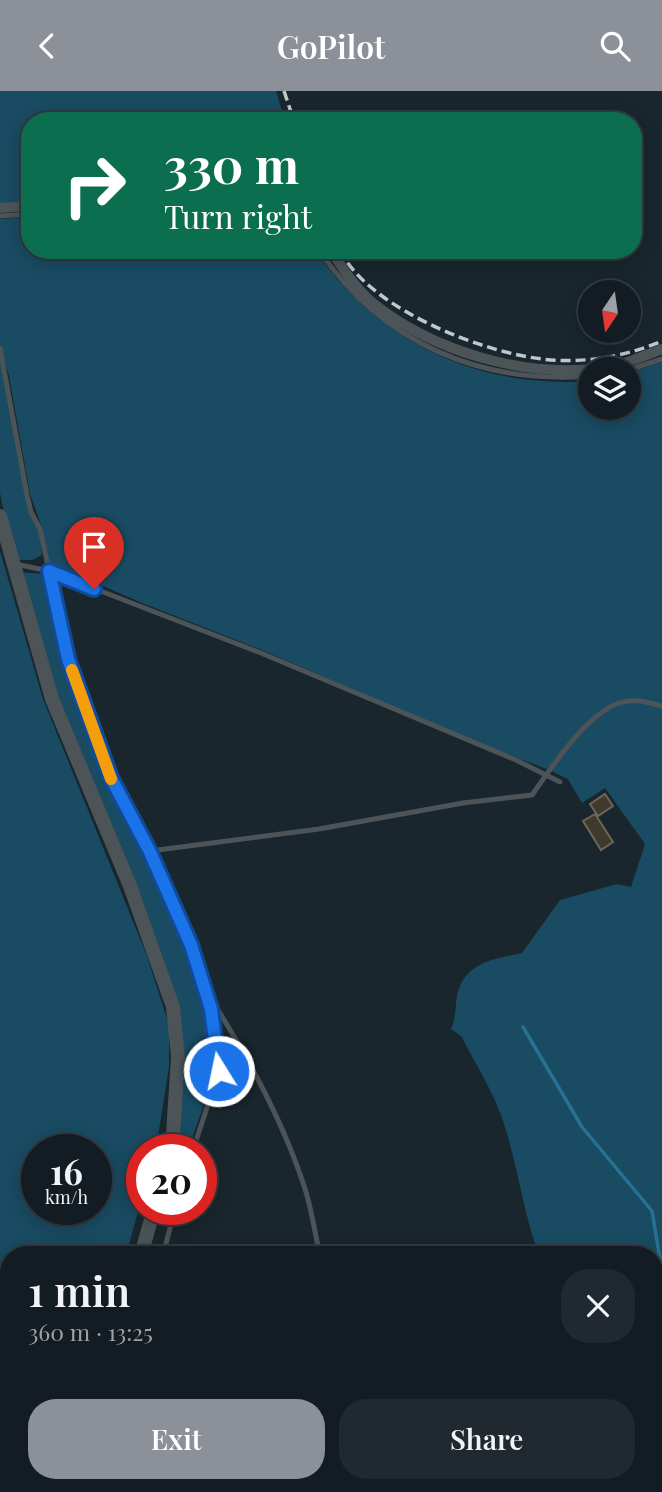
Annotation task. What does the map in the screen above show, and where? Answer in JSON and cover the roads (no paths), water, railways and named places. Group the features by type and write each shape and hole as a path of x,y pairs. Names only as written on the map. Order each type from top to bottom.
{"street":[{"path":"0,208 21,207"},
{"path":"338,259 373,304 439,342 473,354 516,365 567,370 601,368 662,349"},
{"path":"0,516 52,699 130,885 173,1007 178,1057 173,1134"},
{"path":"144,1246 149,1225"}],"lane":[{"path":"0,216 21,215"},
{"path":"325,259 338,279 369,309 405,335 436,352 472,365 515,374 578,377"},
{"path":"0,348 27,495 40,529 68,659 111,778 150,852 191,945 201,985 211,1009 219,1071 198,1134"},
{"path":"641,366 662,359"},
{"path":"12,564 49,571 261,653 547,774 560,782"},
{"path":"150,852 319,829 463,803 532,795 595,717 618,703 642,700 662,706"},
{"path":"201,985 256,1073 277,1115 306,1193 318,1246"},
{"path":"166,1246 171,1225"}],"waterway":[{"path":"523,1027 582,1127 652,1211 658,1246"}],"railway":[{"path":"284,91 291,112"},
{"path":"346,259 354,271 375,291 400,308 459,337 517,355 542,359 587,360 618,355 662,341"}]}
